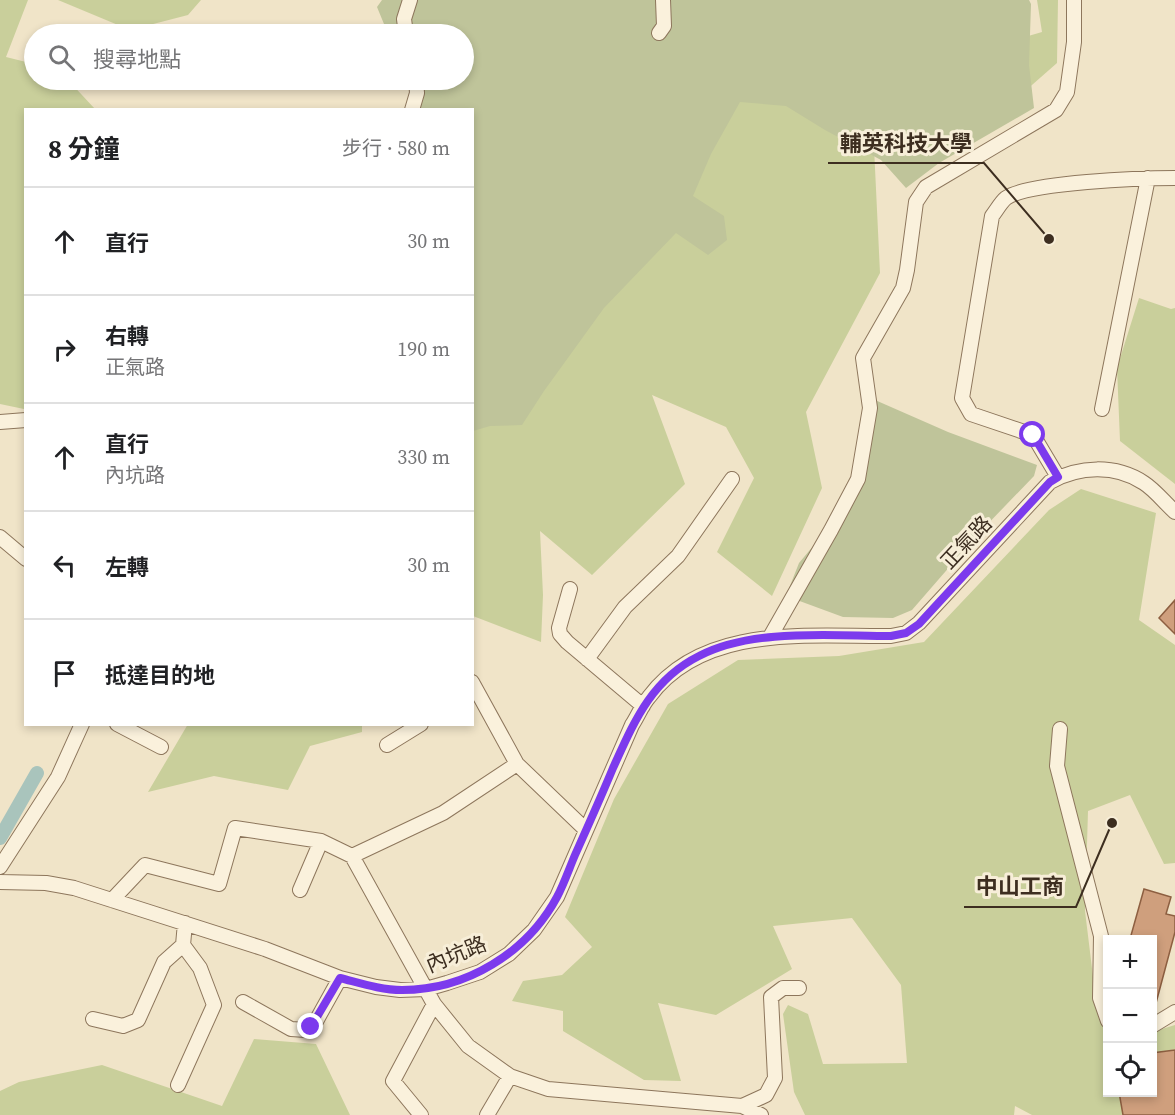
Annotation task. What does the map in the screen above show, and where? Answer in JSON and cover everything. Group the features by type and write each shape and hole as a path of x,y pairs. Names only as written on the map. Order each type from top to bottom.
{"street":[{"path":"405,24 404,18 410,0"},
{"path":"660,33 664,27 663,0"},
{"path":"770,637 858,479 870,408 863,358 903,288 916,202 926,188 1056,110 1066,92 1068,82 1074,42 1074,0"},
{"path":"413,108 417,90"},
{"path":"1102,409 1148,178"},
{"path":"1058,477 1033,435 971,414 962,398 992,216 1006,198 1036,188 1148,178 1175,178"},
{"path":"0,422 24,420"},
{"name":"正氣路","path":"770,637 891,636 906,633 919,624 1050,482 1066,473 1090,468 1123,472 1145,483 1175,512"},
{"path":"587,659 625,607 678,556 732,479"},
{"path":"0,537 24,557"},
{"path":"570,590 559,628 560,634 643,706"},
{"name":"內坑路","path":"0,882 46,883 74,888 265,949 340,978 376,987 400,990 426,989 480,972 509,954 534,930 557,897 632,725 649,696 673,674 698,656 727,644 770,637"},
{"path":"474,688 517,764 586,830"},
{"path":"0,867 58,777 81,726"},
{"path":"121,726 161,747"},
{"path":"387,745 418,726"},
{"path":"1060,729 1057,766 1101,936 1100,998 1103,1008"},
{"path":"352,856 442,813 517,764"},
{"path":"112,900 145,865 219,884 235,828 321,841 352,856 434,1004 468,1046 510,1076 548,1089 742,1106 761,1115"},
{"path":"300,890 321,841"},
{"path":"178,1085 214,1005 200,968 183,945 185,923"},
{"path":"93,1019 123,1026 138,1020 164,962 183,945"},
{"path":"243,1002 291,1029 306,1030 315,1023 340,978"},
{"path":"742,1106 765,1095 775,1078 771,997 783,988 799,988"},
{"path":"421,1115 393,1081 434,1004"},
{"path":"1157,1023 1175,1012"},
{"path":"487,1115 510,1076"}],"green space":[{"path":"0,0 28,0 6,57 24,62 24,90 77,90 94,108 24,108 24,409 0,404"},
{"path":"58,0 201,0 188,15 153,24 116,24"},
{"path":"382,0 1029,0 1031,4 1029,65 1034,108 939,163 906,188 881,160 786,106 740,102 711,154 693,196 724,216 727,240 708,255 676,233 604,308 522,425 490,426 474,431 474,108 406,108 414,90 474,90 474,24 384,24 377,7"},
{"path":"712,0 871,84 880,273 806,412 822,488 772,596 717,552 754,478 726,427 652,395 685,484 592,575 540,531 543,595 541,642 474,616 474,392"},
{"path":"1037,0 1058,0 1057,63 1024,92 1018,39 1042,32"},
{"path":"1139,298 1171,309 1175,308 1175,484 1120,441 1117,368"},
{"path":"875,400 948,432 1037,465 1034,476 978,534 912,610 893,618 843,617 786,596 799,563 829,527 860,474"},
{"path":"1081,489 1156,513 1139,620 1175,645 1175,863 1164,864 1130,795 1088,811 1085,911 1095,993 1103,1021 1103,1097 1137,1097 1142,1115 1032,1115 1015,1106 1014,1115 805,1115 794,1092 783,1014 788,1005 808,1014 823,1064 907,1063 901,985 852,918 773,926 792,969 716,1015 658,1003 681,1081 644,1080 563,1031 563,1011 512,1001 523,981 562,975 592,947 565,917 614,799 668,704 738,660 839,656 924,642 1049,510"},
{"path":"187,726 362,726 362,732 310,746 288,790 214,776 148,792"},
{"path":"1175,1025 1175,1049 1157,1054 1157,1030"},
{"path":"254,1039 316,1044 350,1115 0,1115 0,1091 19,1082 102,1065 222,1106"}],"building":[{"path":"1175,600 1175,634 1159,618"},
{"path":"1144,889 1171,897 1166,914 1175,916 1175,932 1157,999 1157,935 1131,935"},
{"path":"1175,1050 1175,1115 1123,1115 1120,1097 1157,1097 1157,1052"}],"waterway":[{"path":"0,838 37,773"}],"place":[{"name":"輔英科技大學","path":"1049,239"},
{"name":"中山工商","path":"1112,823"}],"route":[{"path":"311,1027 340,978 376,987 400,990 426,989 480,972 509,954 534,930 557,897 632,725 649,696 673,674 698,656 727,644 770,637 891,636 906,633 919,624 1050,482 1058,477 1033,435"}]}
